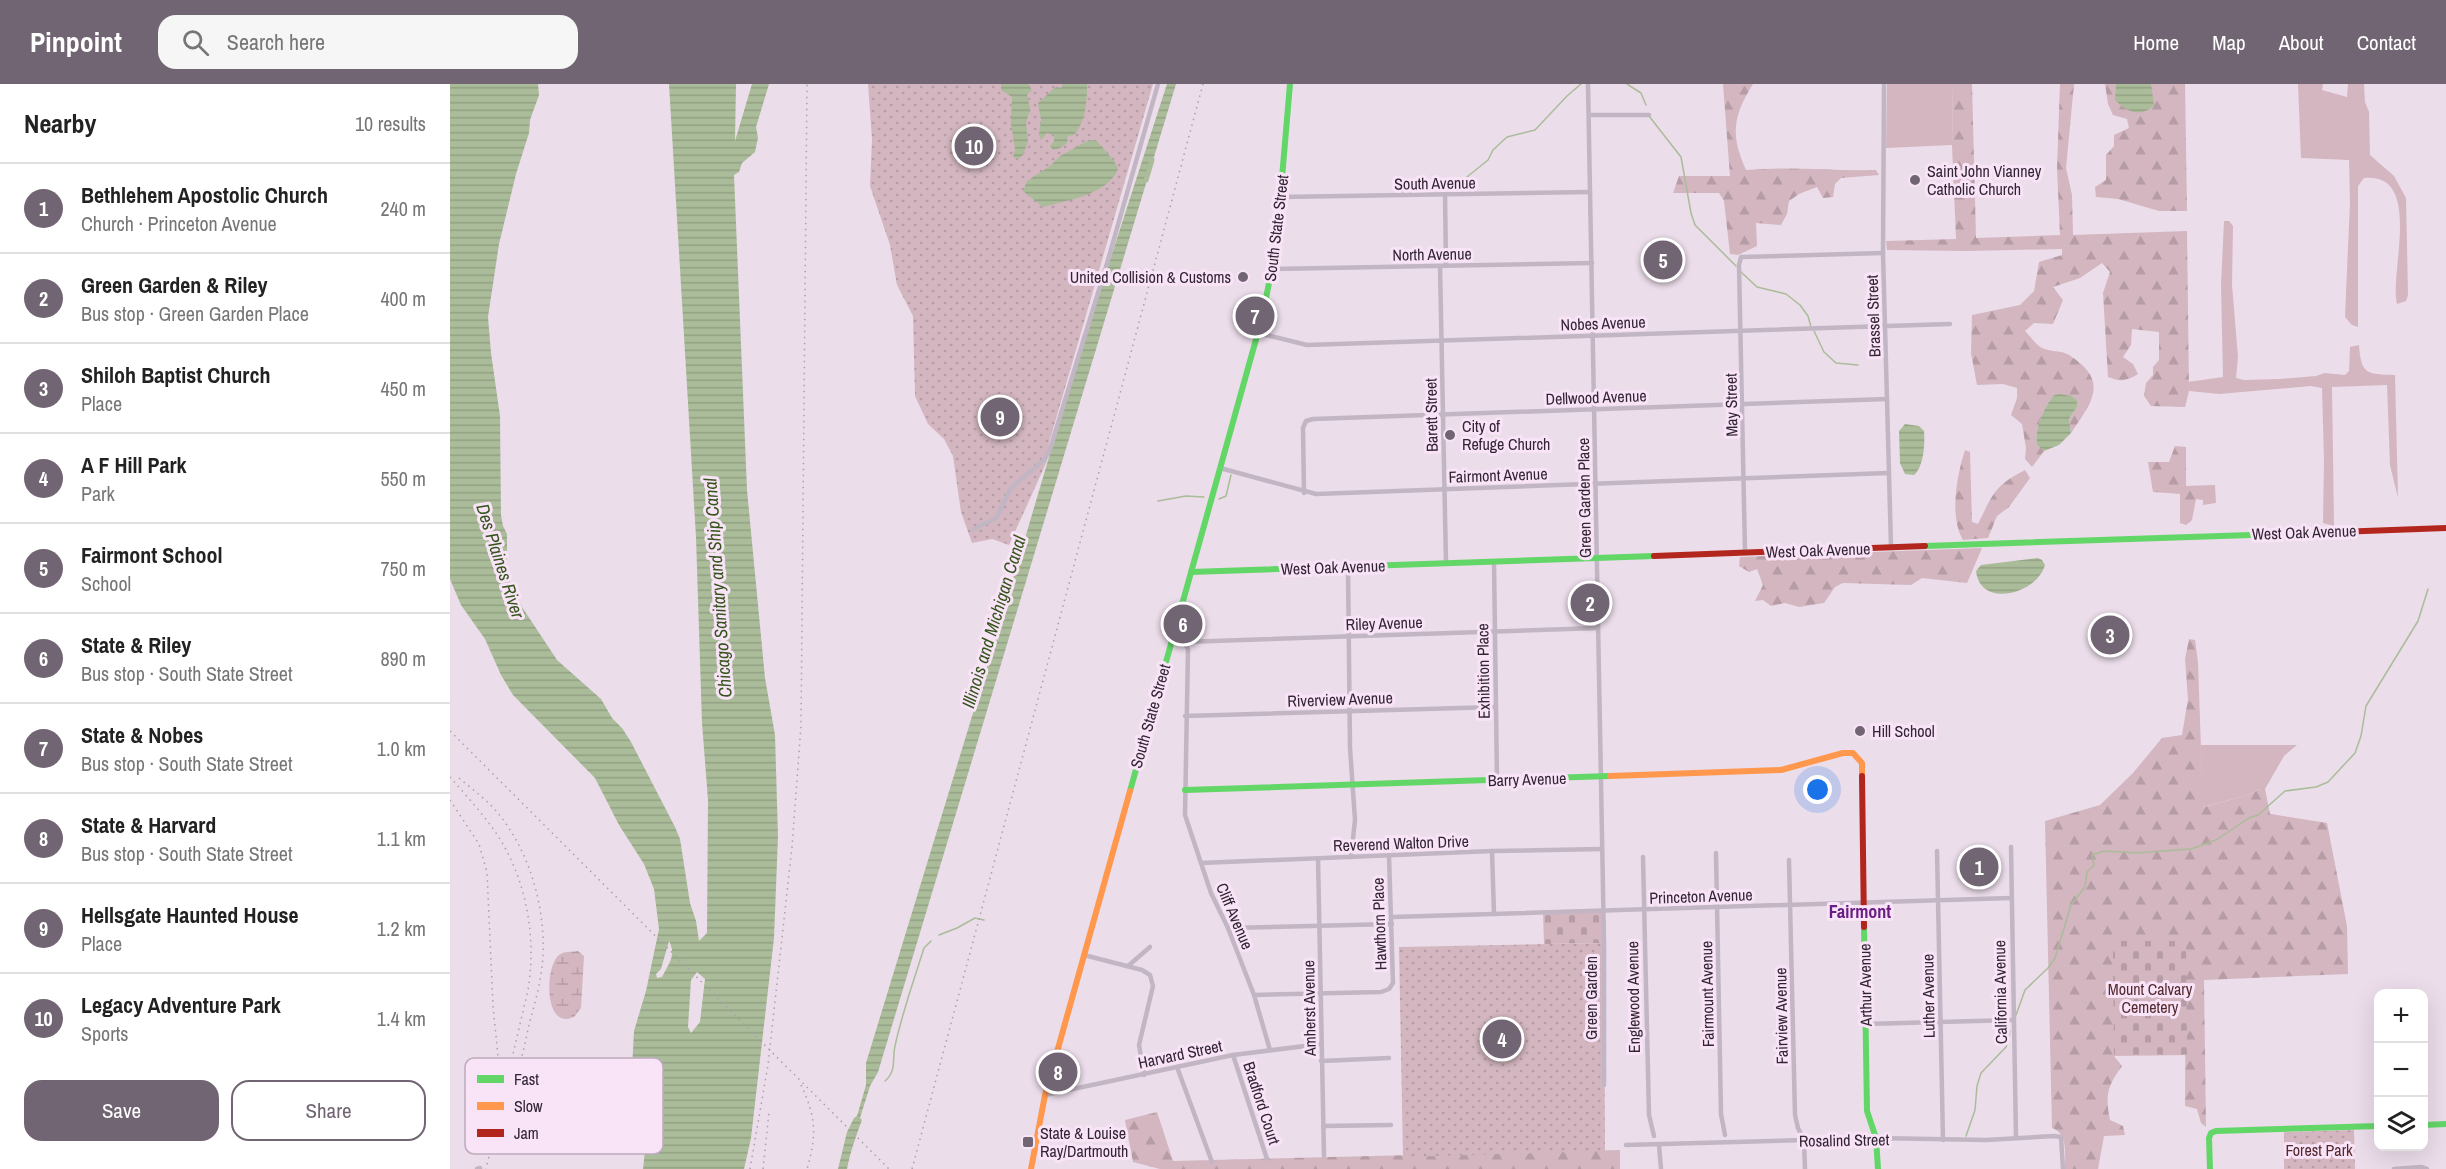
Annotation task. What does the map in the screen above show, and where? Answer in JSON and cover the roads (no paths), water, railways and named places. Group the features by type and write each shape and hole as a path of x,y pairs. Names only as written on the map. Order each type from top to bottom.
{"street":[{"path":"974,528 996,518 1011,488 1045,459 1050,449 1106,267 1158,84"},
{"name":"South State Street","path":"1031,1169 1045,1095 1083,955 1258,333 1272,269 1281,197 1290,84"},
{"name":"Green Garden Place","path":"1588,84 1603,911"},
{"name":"Brassel Street","path":"1884,84 1883,253 1891,547"},
{"path":"1589,115 1649,115"},
{"name":"South Avenue","path":"1281,197 1590,192"},
{"name":"Barett Street","path":"1445,194 1442,340 1446,564"},
{"name":"May Street","path":"1745,552 1739,265 1741,257 1883,253"},
{"name":"North Avenue","path":"1272,269 1592,263"},
{"name":"Nobes Avenue","path":"1258,333 1307,345 1950,324"},
{"name":"Dellwood Avenue","path":"1304,493 1303,428 1306,422 1313,419 1887,399"},
{"name":"Fairmont Avenue","path":"1220,468 1304,493 1316,494 1888,473"},
{"name":"West Oak Avenue","path":"1191,572 2446,528"},
{"name":"Exhibition Place","path":"1494,562 1497,780"},
{"path":"1348,567 1350,711 1355,820 1351,857"},
{"name":"Riley Avenue","path":"1172,638 1184,642 1598,628"},
{"name":"Cliff Avenue","path":"1184,642 1188,649 1185,815 1211,893 1228,928 1254,995 1270,1050"},
{"name":"Riverview Avenue","path":"1185,716 1496,707"},
{"name":"Barry Avenue","path":"1185,790 1781,770 1794,768 1841,752 1853,753 1862,763"},
{"name":"Arthur Avenue","path":"1862,763 1868,1111 1876,1138 1878,1169"},
{"name":"California Avenue","path":"2011,847 2016,1138"},
{"name":"Reverend Walton Drive","path":"1201,863 1492,851 1602,849"},
{"path":"1492,851 1494,914"},
{"name":"Luther Avenue","path":"1937,851 1943,1140"},
{"name":"Fairmount Avenue","path":"1716,853 1721,1114 1725,1135"},
{"name":"Hawthorn Place","path":"1321,994 1381,992 1389,989 1393,983 1389,856"},
{"name":"Englewood Avenue","path":"1643,857 1649,1115 1654,1136"},
{"name":"Amherst Avenue","path":"1318,858 1324,1156"},
{"name":"Fairview Avenue","path":"1789,860 1795,1115 1804,1141 1805,1169"},
{"name":"Princeton Avenue","path":"1392,917 2011,898"},
{"name":"Green Garden","path":"1603,911 1604,1085"},
{"path":"1228,928 1392,924"},
{"path":"1128,966 1150,947"},
{"path":"1083,955 1142,969 1150,975 1153,986 1139,1045 1144,1075"},
{"path":"1254,995 1321,994"},
{"path":"1866,1024 2013,1020"},
{"name":"Harvard Street","path":"1045,1095 1233,1055 1321,1044"},
{"name":"Bradford Court","path":"1233,1055 1267,1159"},
{"path":"1321,1061 1389,1058"},
{"path":"1177,1067 1212,1162"},
{"path":"2428,1125 2446,1124"},
{"path":"1323,1126 1391,1125"},
{"path":"2210,1169 2209,1138 2211,1133 2216,1131 2374,1126"},
{"name":"Rosalind Street","path":"1626,1146 1876,1138 1943,1140 2061,1137 2063,1169"},
{"path":"1659,1145 1660,1169"},
{"path":"2394,1169 2421,1167 2427,1169"}],"water":[{"path":"450,84 538,84 539,95 530,120 529,133 516,174 499,244 488,317 500,416 501,515 507,534 507,575 522,607 557,660 601,699 612,718 631,742 680,839 690,903 699,941 707,933 708,800 702,723 696,537 669,84 736,84 735,141 752,84 769,84 756,127 758,138 755,152 742,163 739,172 734,175 747,490 765,678 775,735 778,836 774,938 751,1138 744,1169 643,1169 645,1154 663,1154 663,1058 633,1058 634,1031 646,991 659,929 654,889 644,864 619,825 595,778 513,695 485,639 461,605 450,579","holes":["669,941 671,960 662,977 657,978 656,974 661,969","697,972 705,979 700,1022 691,1033 688,1027 691,980"]},
{"path":"1001,84 1028,84 1032,90 1027,95 1030,109 1026,123 1028,141 1023,155 1018,159 1013,157 1015,149 1011,124 1012,97 1001,90"},
{"path":"1063,84 1087,84 1086,104 1078,130 1074,135 1068,136 1067,143 1053,150 1050,146 1054,141 1054,135 1047,133 1041,140 1039,134 1041,120 1038,103 1056,87 1061,88"},
{"path":"1167,84 1176,84 878,1072 870,1086 847,1169 838,1169 847,1132 857,1116 866,1085 866,1063 1078,359"},
{"path":"2116,84 2151,84 2154,105 2144,112 2128,110 2115,100"},
{"path":"1089,140 1097,141 1118,169 1105,185 1075,199 1043,207 1023,191 1027,181 1050,166 1060,156"},
{"path":"2060,394 2077,400 2077,407 2069,419 2071,433 2059,445 2044,451 2037,445 2038,425 2050,400 2054,395"},
{"path":"1905,424 1919,426 1924,431 1922,460 1914,475 1905,474 1900,463 1899,431"},
{"path":"2038,558 2045,565 2040,575 2021,590 2009,593 1987,590 1980,583 1976,571 1981,565"}],"waterway":[{"path":"1408,188 1457,185 1488,160 1493,150 1507,137 1535,130 1581,84"},
{"path":"1627,84 1641,93 1646,105"},
{"path":"1649,116 1681,157 1695,225 1736,266"},
{"name":"Illinois and Michigan Canal","path":"1146,180 1152,160"},
{"path":"1741,272 1757,287 1786,294 1800,305 1808,316 1811,327"},
{"path":"1814,331 1824,352 1836,363 1858,365"},
{"path":"1219,499 1226,496 1231,475"},
{"path":"1158,501 1186,496 1204,497"},
{"path":"2016,1015 2025,990 2055,958 2071,905 2085,887 2087,872 2094,865 2092,855 2104,851 2136,853 2191,849 2216,840 2249,818 2258,815 2285,791 2316,787 2328,782 2355,753 2361,736 2366,706 2418,621 2428,589"},
{"path":"939,935 975,918 984,920"},
{"path":"885,1081 893,1069 898,1034 924,948 931,941"},
{"path":"1966,1136 1975,1110 1977,1086 1981,1073 2006,1047 2010,1031"}],"railway":[{"path":"750,1169 768,1065 792,847 801,726 807,84"},
{"path":"912,1169 1203,84"},
{"path":"450,731 889,1169"},
{"path":"450,777 486,819 504,846 519,880 528,916 531,953 528,990 512,1058"},
{"path":"459,778 488,803 509,828 528,865 539,906 543,947 541,974 521,1058"},
{"path":"450,800 479,844 487,872 493,1006 498,1058"},
{"path":"801,1085 810,1107 813,1126 807,1169"},
{"path":"763,1169 769,1112"},
{"path":"486,1169 490,1154"}],"place":[{"name":"Legacy Adventure Park","path":"974,146"},
{"name":"Saint John Vianney Catholic Church","path":"1915,180"},
{"name":"Fairmont School","path":"1663,260"},
{"name":"United Collision & Customs","path":"1243,277"},
{"name":"State & Nobes","path":"1255,316"},
{"name":"Hellsgate Haunted House","path":"1000,417"},
{"name":"City of Refuge Church","path":"1450,435"},
{"name":"Green Garden & Riley","path":"1590,603"},
{"name":"State & Riley","path":"1183,624"},
{"name":"Shiloh Baptist Church","path":"2110,635"},
{"name":"Hill School","path":"1860,731"},
{"name":"Bethlehem Apostolic Church","path":"1979,867"},
{"name":"A F Hill Park","path":"1502,1039"},
{"name":"State & Harvard","path":"1058,1072"},
{"name":"State & Louise Ray/Dartmouth","path":"1028,1142"}],"district":[{"name":"Fairmont","path":"1860,912"}],"water label":[{"name":"Des Plaines River","path":"500,561"},
{"name":"Chicago Sanitary and Ship Canal","path":"718,588"}],"park label":[{"name":"Mount Calvary Cemetery","path":"2150,998"},
{"name":"Forest Park","path":"2319,1150"}]}
